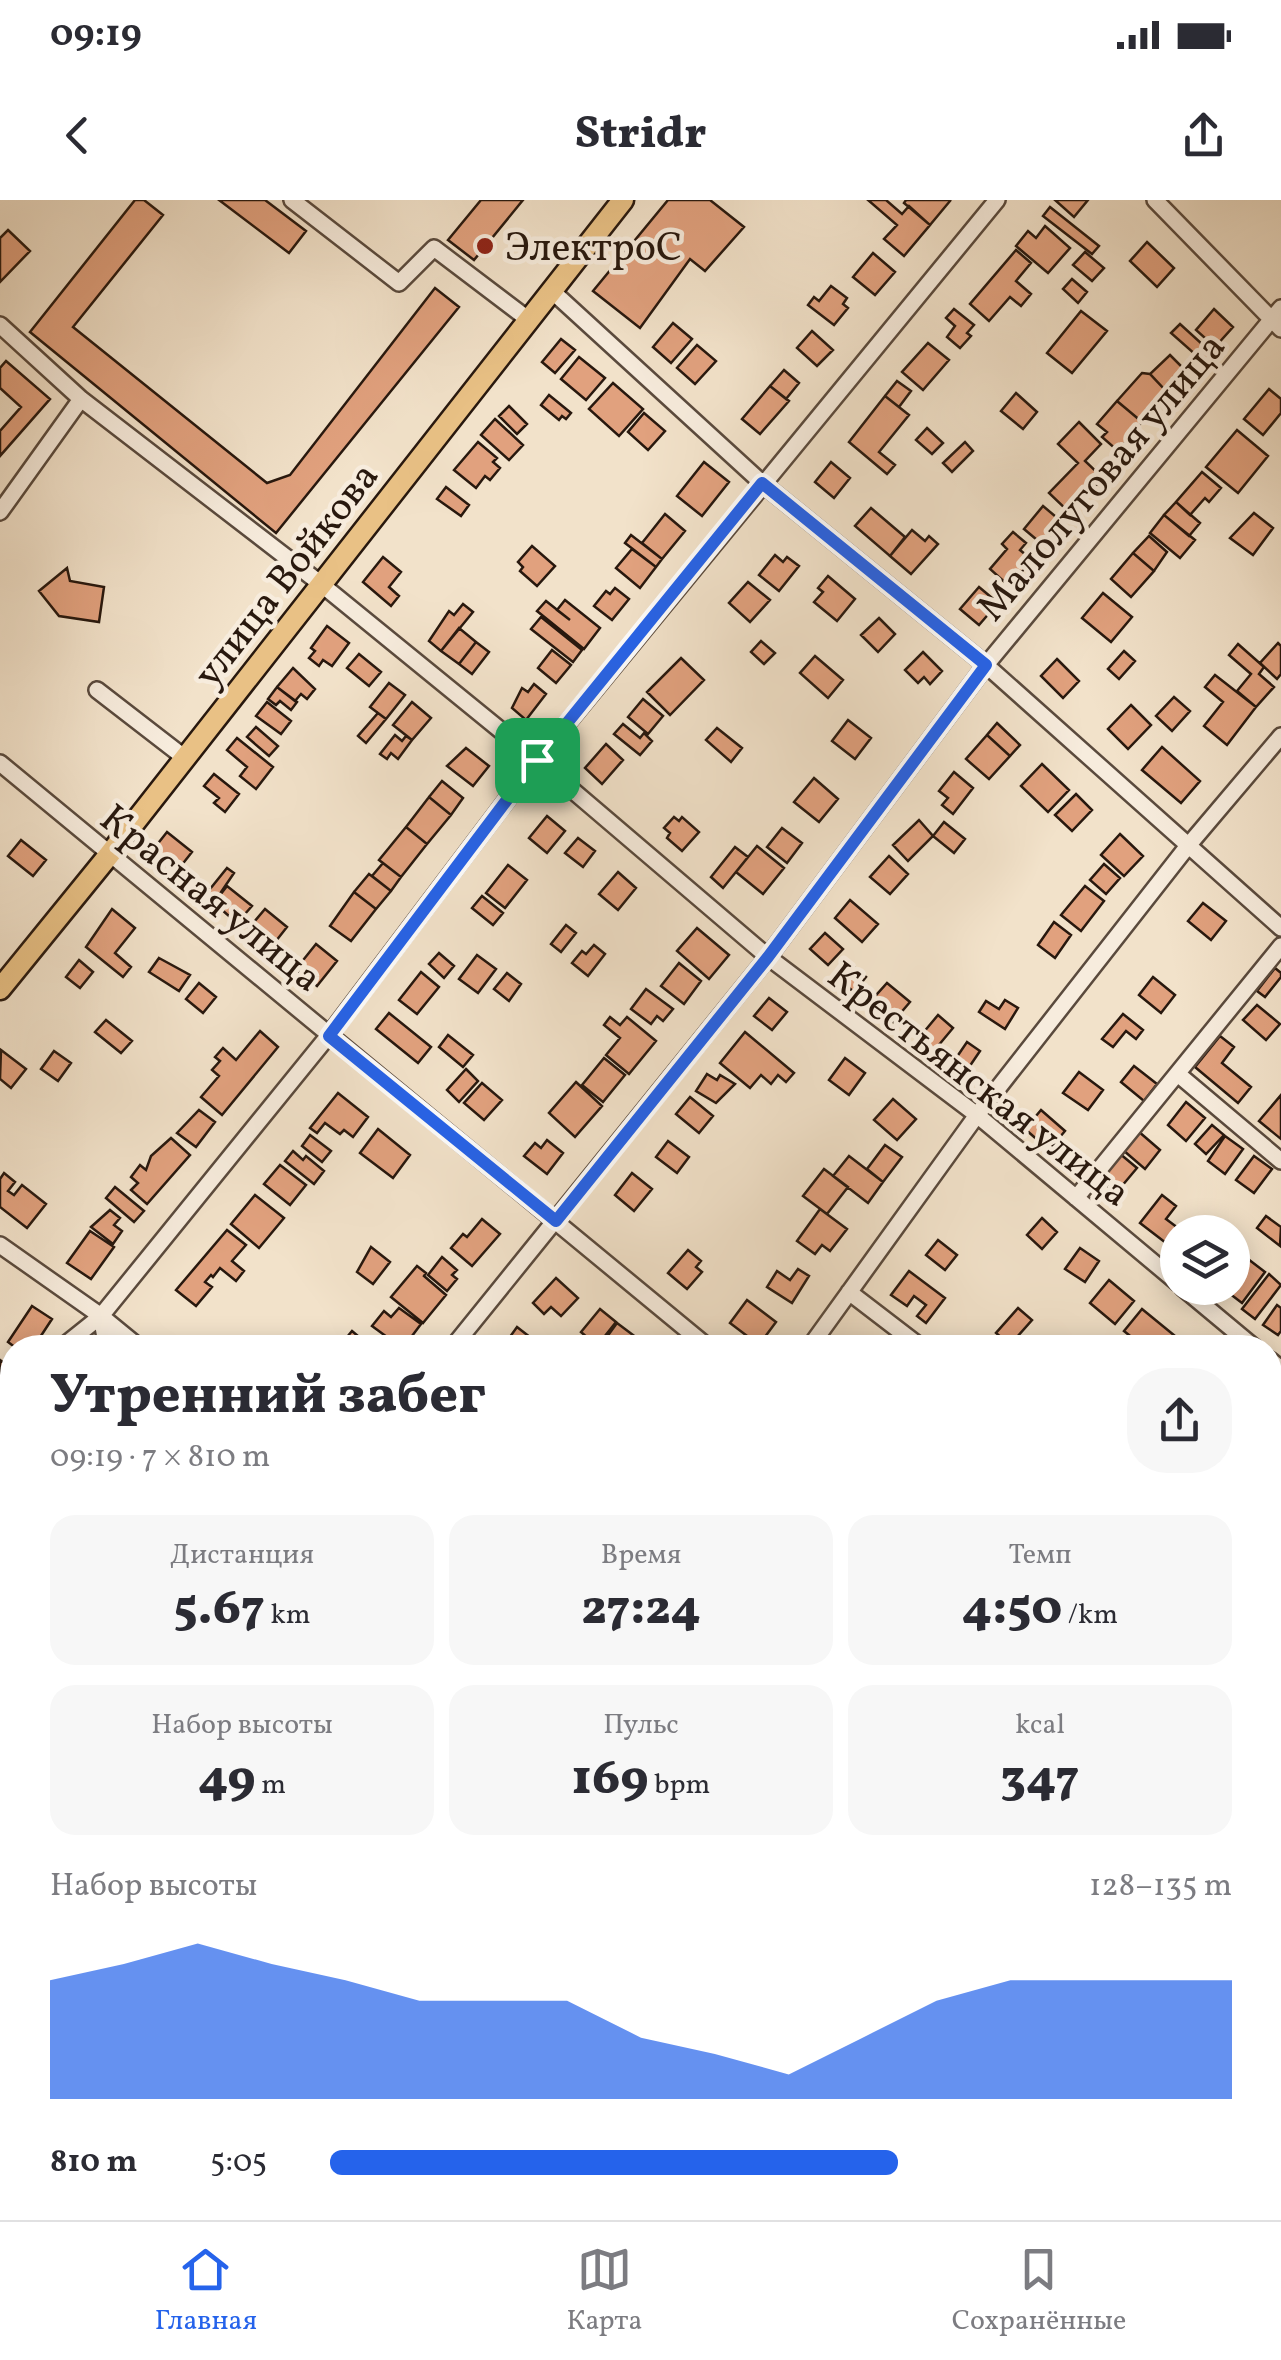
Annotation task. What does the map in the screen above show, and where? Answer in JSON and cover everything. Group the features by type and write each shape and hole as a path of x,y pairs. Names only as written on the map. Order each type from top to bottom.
{"main road":[{"name":"улица Войкова","path":"0,990 623,200"}],"street":[{"path":"292,200 399,284 434,248 530,320"},
{"path":"77,1335 101,1316 329,1036 537,760 997,200"},
{"path":"1155,200 1278,319"},
{"path":"552,291 762,483 986,665 1281,928"},
{"name":"Малолуговая улица","path":"463,1335 768,957 986,665 1278,319"},
{"name":"Крестьянская улица","path":"0,325 81,398 537,760 768,957 977,1115 1160,1268"},
{"path":"0,512 81,398"},
{"path":"97,690 185,758"},
{"path":"818,1335 977,1115 1187,848 1281,736"},
{"name":"Красная улица","path":"0,763 693,1335"},
{"path":"1076,1198 1281,946"},
{"path":"1178,1074 1281,1161"},
{"path":"0,1245 124,1335"},
{"path":"849,1292 905,1335"},
{"name":"Крестьянская улица","path":"1204,1305 1240,1335"},
{"path":"101,1316 105,1335"}],"building":[{"path":"135,200 144,200 163,215 73,327 267,483 290,475 435,288 459,307 276,533 30,332"},
{"path":"219,200 265,200 306,231 289,253"},
{"path":"481,200 523,200 474,260 448,240"},
{"path":"668,200 710,200 744,227 705,271 690,259 640,328 593,291"},
{"path":"868,200 886,200 902,214 909,206 930,225 904,256 884,239 897,225"},
{"path":"1055,200 1088,200 1074,217"},
{"path":"950,201 930,225 904,203"},
{"path":"1050,207 1099,246 1092,254 1043,216"},
{"path":"1045,226 1070,248 1048,273 1016,246 1028,231 1036,238"},
{"path":"8,230 30,251 0,282 0,238"},
{"path":"1147,242 1174,268 1157,287 1130,261"},
{"path":"1016,250 1031,263 1016,281 1031,294 1021,306 1010,297 989,321 970,304"},
{"path":"1085,252 1104,268 1092,281 1073,265"},
{"path":"873,253 895,272 875,295 853,277"},
{"path":"1072,279 1087,292 1078,303 1063,289"},
{"path":"831,286 847,298 843,304 848,308 834,325 808,305 814,297 819,301"},
{"path":"954,309 974,325 967,333 971,336 960,348 947,337 955,326 946,318"},
{"path":"1214,309 1233,327 1215,347 1196,330"},
{"path":"1081,311 1107,331 1072,373 1047,353"},
{"path":"673,323 692,339 671,363 653,347"},
{"path":"1180,324 1213,354 1205,363 1171,333"},
{"path":"812,331 833,350 817,366 797,348"},
{"path":"561,339 575,350 555,373 542,362"},
{"path":"928,343 949,360 923,390 902,372"},
{"path":"697,345 716,361 695,384 677,368"},
{"path":"1170,355 1186,371 1166,391 1150,374"},
{"path":"579,357 605,378 586,400 561,379"},
{"path":"6,361 50,399 0,456 0,431 21,407 0,388 0,368"},
{"path":"784,370 799,383 786,399 770,386"},
{"path":"1142,373 1150,374 1166,391 1142,422 1117,401"},
{"path":"897,381 911,391 899,407 885,396"},
{"path":"613,383 643,409 619,436 589,409"},
{"path":"770,386 789,401 760,434 742,419"},
{"path":"1269,389 1281,399 1281,413 1263,435 1244,419"},
{"path":"1016,393 1037,412 1023,429 1001,411"},
{"path":"549,395 571,413 566,419 562,416 559,420 541,405"},
{"path":"885,396 909,415 879,452 895,465 887,474 849,442"},
{"path":"1117,401 1142,422 1118,451 1102,437 1107,432 1097,424"},
{"path":"509,406 527,424 517,434 499,416"},
{"path":"644,413 665,431 648,450 628,432"},
{"path":"495,419 523,445 509,460 481,435"},
{"path":"1079,422 1101,444 1085,461 1103,478 1070,513 1049,493 1078,463 1058,444"},
{"path":"927,428 943,443 932,454 916,440"},
{"path":"1237,430 1268,456 1238,493 1206,467"},
{"path":"478,442 497,458 493,462 500,468 490,480 485,476 476,488 454,470"},
{"path":"965,442 973,451 952,472 943,463"},
{"path":"704,462 729,482 702,516 677,496"},
{"path":"831,462 850,478 834,498 815,482"},
{"path":"1202,472 1221,488 1190,515 1176,502"},
{"path":"446,487 469,505 461,516 437,499"},
{"path":"1176,502 1200,523 1189,536 1164,515"},
{"path":"1043,506 1062,522 1043,545 1024,529"},
{"path":"871,508 905,537 890,556 855,526"},
{"path":"1254,513 1273,528 1253,555 1230,538"},
{"path":"665,514 685,531 662,559 642,543"},
{"path":"1164,515 1195,540 1180,558 1150,533"},
{"path":"912,530 925,541 929,536 938,544 911,574 890,556"},
{"path":"1013,532 1026,543 1020,550 1032,560 1009,586 990,569 1007,549 1002,544"},
{"path":"631,535 662,559 656,567 625,543"},
{"path":"1149,536 1167,552 1154,571 1133,553"},
{"path":"532,546 555,566 537,586 520,571 523,567 518,562"},
{"path":"632,549 656,567 640,588 616,568"},
{"path":"1133,553 1154,571 1131,597 1111,579"},
{"path":"775,555 783,562 787,557 799,566 779,591 759,575"},
{"path":"383,557 401,572 389,587 399,596 391,606 363,582"},
{"path":"67,568 70,581 104,587 99,622 59,616 39,591"},
{"path":"828,576 855,599 837,621 814,602 823,592 818,588"},
{"path":"748,582 770,600 750,622 729,603"},
{"path":"979,587 998,603 979,625 960,609"},
{"path":"615,588 629,599 612,620 594,606 606,591 610,594"},
{"path":"1103,593 1132,617 1111,642 1082,618"},
{"path":"565,600 600,628 584,649 537,611 546,601 557,610"},
{"path":"463,604 473,612 441,651 429,641 449,611 454,615"},
{"path":"541,617 582,650 573,662 531,629"},
{"path":"879,618 895,634 878,652 861,635"},
{"path":"327,626 349,643 332,666 323,660 319,666 309,658 315,651 311,648"},
{"path":"459,628 476,642 459,664 441,651"},
{"path":"761,641 775,653 764,664 751,652"},
{"path":"476,642 489,652 472,674 459,664"},
{"path":"1278,643 1281,674 1277,679 1260,663"},
{"path":"1238,644 1264,667 1259,674 1274,687 1256,707 1237,691 1251,674 1229,655"},
{"path":"552,650 571,665 556,683 538,668"},
{"path":"1124,651 1135,661 1119,679 1108,669"},
{"path":"923,652 942,671 930,684 924,677 918,683 905,670"},
{"path":"359,654 381,672 369,686 347,668"},
{"path":"815,656 843,680 828,698 800,673"},
{"path":"681,658 704,680 670,715 647,692"},
{"path":"1057,659 1079,681 1063,698 1041,676"},
{"path":"293,668 315,689 307,699 301,694 295,701 277,687"},
{"path":"1215,675 1256,707 1227,745 1204,726 1223,702 1205,687"},
{"path":"389,683 405,695 386,719 370,707"},
{"path":"534,684 546,694 526,720 512,708 522,688 528,692"},
{"path":"277,687 297,702 291,710 280,701 276,705 268,699"},
{"path":"1174,697 1190,711 1172,731 1156,716"},
{"path":"643,699 663,716 648,734 628,717"},
{"path":"267,702 291,721 281,734 256,716"},
{"path":"412,702 431,718 412,740 393,725"},
{"path":"1131,705 1151,725 1128,749 1108,729"},
{"path":"378,713 386,719 366,743 358,736"},
{"path":"848,720 871,738 855,759 832,741"},
{"path":"997,723 1020,745 1010,756 987,735"},
{"path":"623,724 640,738 644,733 652,741 640,755 614,734"},
{"path":"256,727 278,746 269,756 247,737"},
{"path":"717,728 742,748 731,762 706,740"},
{"path":"395,735 402,741 406,736 412,740 398,759 391,753 387,759 380,754"},
{"path":"987,735 1010,756 989,779 966,759"},
{"path":"237,738 273,767 256,789 240,776 247,767 227,750"},
{"path":"606,744 623,760 602,784 585,768"},
{"path":"1162,747 1200,781 1181,803 1142,770"},
{"path":"466,748 489,766 473,786 447,766"},
{"path":"1042,764 1069,790 1048,812 1021,786"},
{"path":"954,772 973,788 953,814 942,805 948,798 939,791"},
{"path":"214,774 239,794 225,812 214,803 219,798 204,786"},
{"path":"814,778 838,799 819,822 794,802"},
{"path":"442,781 463,798 451,815 429,797"},
{"path":"1076,794 1092,810 1072,831 1055,815"},
{"path":"429,797 451,815 427,844 406,827"},
{"path":"547,816 565,831 547,853 529,838"},
{"path":"674,817 679,821 682,817 699,832 682,851 667,838 670,833 664,828"},
{"path":"919,820 933,836 908,861 893,845"},
{"path":"944,822 965,839 954,853 933,836"},
{"path":"406,827 427,844 401,877 379,860"},
{"path":"782,828 802,843 787,863 767,847"},
{"path":"167,832 192,852 177,871 152,851"},
{"path":"1120,834 1143,856 1124,876 1101,855"},
{"path":"578,838 595,851 583,867 565,853"},
{"path":"21,840 46,860 33,876 8,856"},
{"path":"757,846 784,868 763,894 736,872"},
{"path":"735,847 748,857 723,888 711,877"},
{"path":"889,856 908,874 890,894 870,877"},
{"path":"383,863 401,877 391,891 372,876"},
{"path":"1104,864 1120,878 1106,894 1090,880"},
{"path":"508,865 527,880 505,908 486,893"},
{"path":"227,868 234,873 215,901 206,894"},
{"path":"618,872 636,888 618,910 599,894"},
{"path":"369,874 391,891 376,909 354,892"},
{"path":"227,886 252,906 237,923 214,903"},
{"path":"1085,886 1104,901 1081,931 1061,915"},
{"path":"354,892 376,909 351,941 330,926"},
{"path":"482,896 503,913 493,925 472,908"},
{"path":"850,900 878,924 862,942 835,918"},
{"path":"1203,903 1226,921 1211,940 1188,921"},
{"path":"112,909 135,928 115,953 131,967 123,977 86,947"},
{"path":"265,909 287,927 272,946 249,928"},
{"path":"1054,922 1071,935 1055,958 1038,945"},
{"path":"566,925 576,933 561,952 551,944"},
{"path":"697,928 729,955 709,979 677,951"},
{"path":"825,933 843,949 828,965 810,949"},
{"path":"316,944 337,961 317,986 296,969"},
{"path":"594,945 605,954 588,976 572,963"},
{"path":"439,953 454,966 444,978 429,964"},
{"path":"477,955 496,969 478,993 459,979"},
{"path":"159,958 190,975 179,991 149,972"},
{"path":"79,960 93,972 80,988 66,977"},
{"path":"679,963 701,981 684,1004 661,986"},
{"path":"854,967 866,977 854,992 842,982"},
{"path":"1275,968 1281,977 1265,997 1257,991"},
{"path":"421,972 439,987 417,1014 399,1000"},
{"path":"507,973 521,984 509,1001 494,989"},
{"path":"1153,977 1175,995 1161,1013 1139,995"},
{"path":"199,983 216,997 203,1013 186,999"},
{"path":"887,983 910,1002 893,1022 870,1002"},
{"path":"646,989 673,1009 663,1021 657,1016 651,1024 631,1009"},
{"path":"769,998 787,1012 772,1030 754,1016"},
{"path":"1005,1000 1018,1008 1005,1029 979,1012 986,1001 999,1009"},
{"path":"1257,1005 1280,1024 1266,1040 1243,1020"},
{"path":"389,1013 431,1047 418,1063 376,1029"},
{"path":"1123,1014 1143,1030 1136,1039 1126,1031 1113,1047 1102,1039"},
{"path":"938,1015 953,1028 933,1052 918,1039"},
{"path":"610,1017 620,1025 627,1017 656,1041 629,1074 606,1055 620,1038 604,1025"},
{"path":"106,1020 132,1041 121,1053 95,1032"},
{"path":"260,1031 278,1047 222,1115 201,1097 219,1076 212,1070 220,1061 215,1057 223,1048 236,1060"},
{"path":"745,1032 794,1073 786,1082 778,1075 771,1084 761,1075 750,1088 720,1063"},
{"path":"448,1035 473,1055 463,1067 439,1047"},
{"path":"1220,1036 1234,1047 1222,1063 1251,1087 1238,1103 1195,1067"},
{"path":"967,1042 980,1051 961,1079 948,1070"},
{"path":"1,1050 26,1069 11,1088 0,1079"},
{"path":"54,1051 71,1063 58,1081 41,1069"},
{"path":"604,1058 625,1075 603,1102 582,1085"},
{"path":"845,1058 865,1073 849,1095 829,1080"},
{"path":"1134,1066 1157,1084 1144,1101 1121,1082"},
{"path":"466,1069 478,1081 459,1102 447,1090"},
{"path":"1079,1072 1103,1090 1088,1110 1063,1093"},
{"path":"707,1074 717,1080 720,1075 735,1084 716,1103 696,1091"},
{"path":"576,1082 602,1106 575,1137 549,1113"},
{"path":"482,1083 502,1100 484,1120 464,1103"},
{"path":"338,1093 368,1117 353,1137 344,1130 340,1134 325,1123 317,1133 310,1128"},
{"path":"1281,1095 1281,1139 1259,1121"},
{"path":"690,1097 713,1116 699,1133 676,1114"},
{"path":"893,1099 916,1119 897,1140 874,1120"},
{"path":"1186,1102 1205,1118 1186,1141 1168,1125"},
{"path":"199,1110 215,1122 196,1147 177,1133"},
{"path":"1041,1110 1065,1131 1049,1150 1025,1129"},
{"path":"1212,1125 1224,1135 1206,1154 1195,1144"},
{"path":"378,1129 410,1155 393,1178 360,1153"},
{"path":"1138,1131 1160,1150 1145,1169 1123,1150"},
{"path":"310,1135 331,1151 322,1162 302,1146"},
{"path":"1225,1136 1243,1149 1225,1174 1208,1161"},
{"path":"171,1138 190,1155 147,1204 131,1190 138,1183 131,1177 140,1165 146,1170 151,1156"},
{"path":"547,1140 563,1153 547,1174 524,1156 535,1143 541,1148"},
{"path":"668,1141 689,1157 677,1173 656,1157"},
{"path":"885,1145 902,1157 883,1182 867,1169"},
{"path":"293,1151 324,1171 314,1184 285,1161"},
{"path":"1119,1153 1137,1168 1116,1193 1098,1178"},
{"path":"849,1156 883,1182 868,1203 833,1176"},
{"path":"1254,1156 1272,1169 1254,1193 1236,1180"},
{"path":"280,1165 306,1185 290,1205 264,1184"},
{"path":"824,1169 848,1187 827,1214 803,1196"},
{"path":"4,1173 15,1182 8,1191 14,1195 22,1185 46,1204 27,1228 0,1207 0,1179"},
{"path":"632,1173 652,1189 634,1211 615,1195"},
{"path":"115,1187 144,1211 134,1222 106,1198"},
{"path":"255,1195 284,1218 259,1248 231,1224"},
{"path":"1162,1195 1176,1206 1169,1215 1160,1215 1160,1238 1140,1223"},
{"path":"820,1209 847,1229 830,1251 822,1245 815,1254 797,1241"},
{"path":"110,1210 120,1218 114,1225 122,1231 113,1244 91,1227"},
{"path":"1266,1216 1281,1227 1280,1246 1257,1228"},
{"path":"1042,1218 1057,1232 1042,1249 1027,1235"},
{"path":"482,1219 500,1234 472,1266 451,1248"},
{"path":"227,1230 246,1245 232,1261 244,1271 236,1281 220,1268 205,1282 212,1287 196,1306 176,1290"},
{"path":"90,1231 114,1247 91,1279 67,1263"},
{"path":"938,1240 957,1255 945,1270 926,1255"},
{"path":"371,1247 390,1262 373,1284 357,1272"},
{"path":"1080,1248 1099,1261 1085,1282 1065,1269"},
{"path":"688,1250 701,1261 696,1267 702,1272 687,1289 668,1273"},
{"path":"442,1257 457,1270 452,1275 457,1279 447,1291 428,1275"},
{"path":"1250,1261 1265,1272 1250,1292"},
{"path":"417,1266 446,1295 423,1323 391,1297"},
{"path":"798,1269 809,1276 792,1303 767,1287 777,1271 790,1280"},
{"path":"909,1271 945,1298 926,1323 917,1316 926,1305 914,1296 907,1306 891,1295"},
{"path":"1269,1274 1281,1285 1255,1319 1242,1309 1250,1305 1250,1299"},
{"path":"556,1278 578,1298 561,1316 551,1307 544,1314 533,1303"},
{"path":"1109,1280 1134,1301 1115,1324 1090,1303"},
{"path":"747,1300 776,1322 766,1335 746,1335 730,1323"},
{"path":"1277,1305 1281,1308 1278,1335 1263,1325"},
{"path":"32,1306 52,1319 42,1335 13,1335"},
{"path":"399,1308 421,1324 413,1335 384,1335 372,1326 384,1311 391,1317"},
{"path":"1018,1308 1032,1320 1019,1335 996,1333"},
{"path":"600,1309 616,1322 606,1335 581,1332"},
{"path":"1142,1309 1174,1335 1129,1335 1124,1331"},
{"path":"617,1323 633,1335 608,1335"},
{"path":"517,1327 527,1335 511,1335"}],"place":[{"name":"ЭлектроС","path":"485,246"}],"route":[{"path":"762,483 986,665 768,957 556,1221 329,1036 537,760 762,483"}]}
